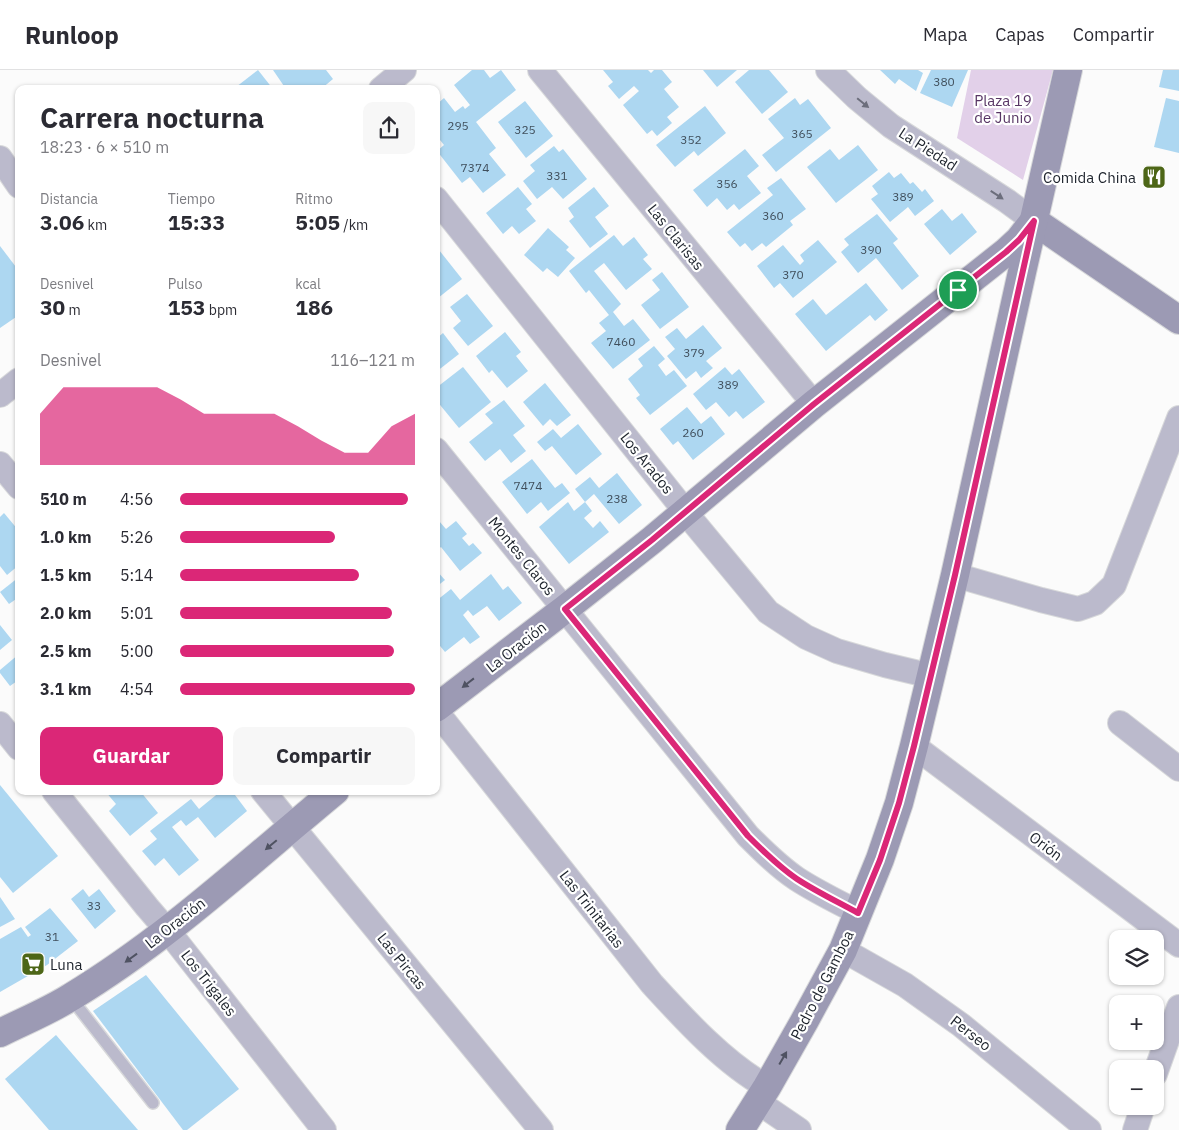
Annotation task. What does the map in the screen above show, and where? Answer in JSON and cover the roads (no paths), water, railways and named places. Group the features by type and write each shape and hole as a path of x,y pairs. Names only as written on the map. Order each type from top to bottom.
{"main road":[{"name":"Pedro de Gamboa","path":"740,1130 805,1020 842,950 880,860 899,803 955,575 1068,70"},
{"name":"La Oración","path":"440,707 652,540 814,404 1006,252 1019,240 1034,221"},
{"path":"1034,221 1179,320"},
{"name":"La Oración","path":"0,1033 71,998 126,961 167,931 330,795"}],"street":[{"path":"386,85 404,70"},
{"name":"Las Clarisas","path":"540,70 814,404"},
{"name":"La Piedad","path":"828,70 857,98 891,126 1034,221"},
{"path":"0,158 15,180"},
{"name":"Los Arados","path":"440,204 695,524 768,612 806,637 837,652 931,676"},
{"path":"0,395 15,383"},
{"path":"955,575 1078,609 1095,603 1114,585 1179,418"},
{"name":"Montes Claros","path":"440,455 748,836 796,878 858,913"},
{"path":"0,464 15,482"},
{"name":"Las Trinitarias","path":"440,715 652,984 708,1042 750,1077 762,1095 799,1130"},
{"path":"1120,723 1179,769"},
{"path":"0,724 15,743"},
{"name":"Orión","path":"914,746 1179,945"},
{"name":"Los Trigales","path":"57,795 324,1130"},
{"name":"Las Pircas","path":"266,795 541,1130"},
{"name":"Perseo","path":"842,950 905,985 961,1025 1089,1130"},
{"path":"1160,1060 1179,1007"},
{"path":"1135,1130 1141,1115"}],"lane":[{"path":"71,998 153,1102"}],"place":[{"name":"Comida China","path":"1154,177"},
{"name":"Luna","path":"33,964"}],"park label":[{"name":"Plaza 19 de Junio","path":"1003,108"}]}
